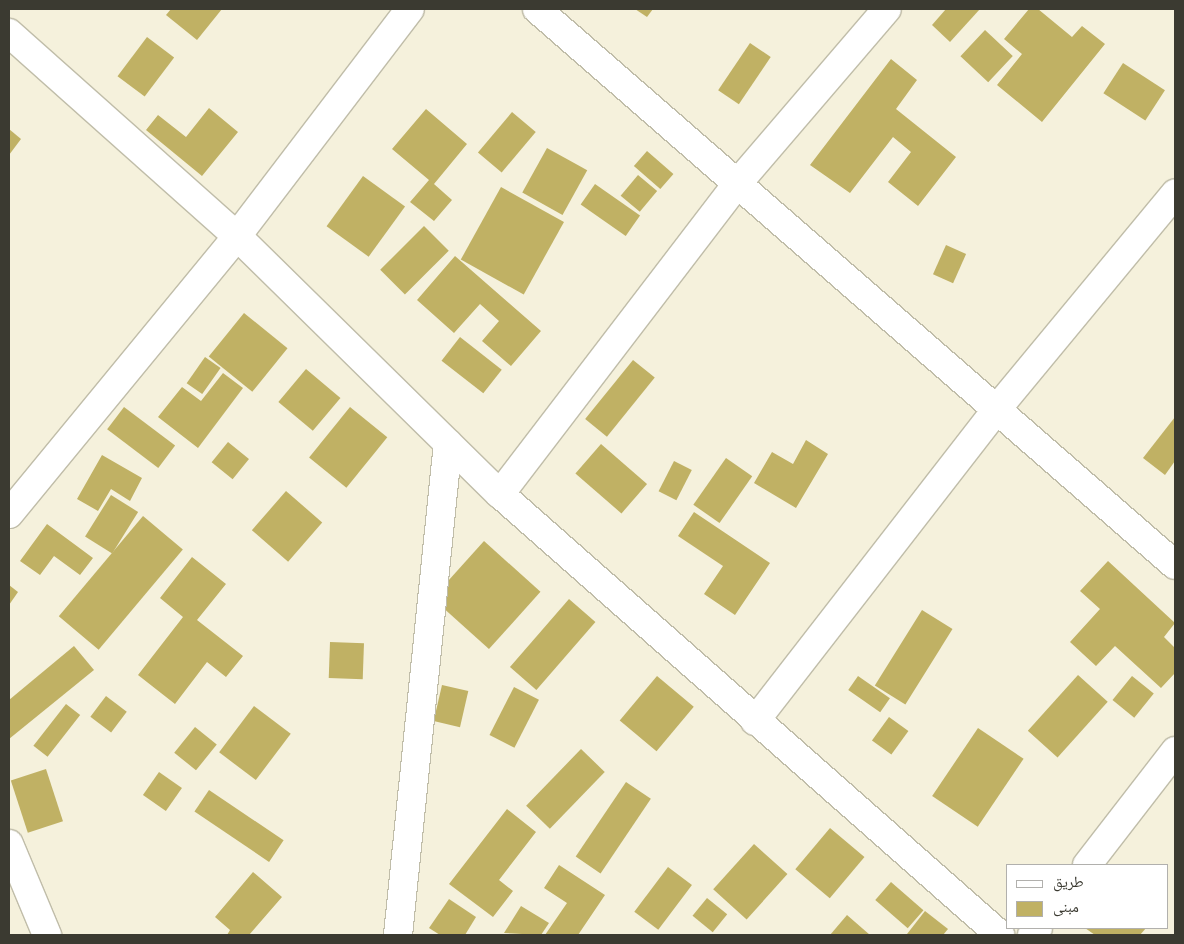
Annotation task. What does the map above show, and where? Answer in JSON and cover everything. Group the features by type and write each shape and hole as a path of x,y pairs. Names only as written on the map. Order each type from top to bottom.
{"street":[{"path":"9,514 237,236 410,9"},
{"path":"537,9 1175,565"},
{"path":"500,494 737,184 887,9"},
{"path":"9,33 237,236 500,494 755,721 1000,935"},
{"path":"755,721 996,410 1175,194"},
{"path":"398,935 448,444"},
{"path":"1088,864 1175,751"},
{"path":"9,844 46,935"}],"building":[{"path":"171,9 222,9 197,40 166,15"},
{"path":"635,9 653,9 647,17"},
{"path":"946,9 980,9 950,42 932,25"},
{"path":"1029,9 1038,9 1072,37 1082,26 1105,44 1042,122 997,85 1022,54 1004,39"},
{"path":"985,30 1013,56 988,82 960,56"},
{"path":"147,37 174,57 145,97 118,76"},
{"path":"750,43 771,57 739,104 718,90"},
{"path":"891,59 917,80 896,109 956,157 918,206 888,182 911,152 893,137 850,193 810,165"},
{"path":"1123,63 1165,90 1145,120 1103,93"},
{"path":"209,108 238,132 202,176 146,130 158,115 186,137"},
{"path":"426,109 467,144 434,184 452,200 434,221 410,202 429,180 392,149"},
{"path":"512,112 536,132 502,173 478,153"},
{"path":"9,129 21,139 9,155"},
{"path":"547,148 587,170 563,215 522,193"},
{"path":"647,151 673,174 660,189 634,166"},
{"path":"638,175 657,191 640,212 621,196"},
{"path":"363,176 405,207 369,257 327,226"},
{"path":"595,184 640,216 626,236 581,204"},
{"path":"501,187 564,222 524,294 461,260"},
{"path":"424,226 449,251 405,295 380,270"},
{"path":"946,245 966,254 953,283 933,274"},
{"path":"455,256 541,331 511,366 482,341 499,321 480,304 454,333 417,300"},
{"path":"244,313 288,348 252,392 209,357"},
{"path":"460,337 502,370 483,393 442,361"},
{"path":"205,357 221,368 202,394 187,383"},
{"path":"633,360 655,378 607,437 585,419"},
{"path":"306,369 340,398 313,431 278,402"},
{"path":"223,373 243,388 198,448 158,417 182,387 201,401"},
{"path":"124,407 175,446 158,468 107,429"},
{"path":"350,407 387,437 346,488 309,458"},
{"path":"1175,417 1175,461 1165,475 1143,458"},
{"path":"806,440 828,454 796,508 754,483 772,452 793,464"},
{"path":"228,442 249,459 233,479 212,462"},
{"path":"601,444 647,484 621,513 575,473"},
{"path":"102,455 142,478 130,501 111,489 98,511 77,499"},
{"path":"726,458 752,476 720,523 693,505"},
{"path":"674,461 692,470 676,500 659,491"},
{"path":"286,491 322,522 288,562 252,530"},
{"path":"111,495 138,512 112,554 85,537"},
{"path":"694,512 770,563 735,615 704,594 723,566 678,536"},
{"path":"143,516 183,549 99,650 59,616"},
{"path":"47,524 93,558 80,575 54,556 40,575 20,561"},
{"path":"484,541 540,592 489,649 432,598"},
{"path":"192,557 226,584 197,620 243,656 226,677 207,662 175,704 138,675 183,617 160,598"},
{"path":"1108,561 1175,623 1164,637 1175,648 1175,673 1161,688 1115,646 1096,666 1070,642 1100,609 1080,591"},
{"path":"9,585 18,592 9,605"},
{"path":"569,599 595,622 536,690 510,667"},
{"path":"922,610 953,629 905,705 875,685"},
{"path":"330,642 364,643 363,679 329,678"},
{"path":"74,646 94,670 9,739 9,700"},
{"path":"1078,675 1108,702 1058,758 1028,731"},
{"path":"657,676 694,707 656,751 620,720"},
{"path":"858,676 890,698 880,712 848,690"},
{"path":"1132,676 1154,694 1134,718 1112,700"},
{"path":"442,685 468,691 460,727 434,721"},
{"path":"514,687 539,700 514,748 489,735"},
{"path":"106,696 127,712 111,732 90,717"},
{"path":"66,704 80,715 48,757 33,746"},
{"path":"254,706 291,734 256,780 219,752"},
{"path":"889,717 908,731 891,755 872,740"},
{"path":"195,727 217,745 196,770 174,753"},
{"path":"978,728 1024,759 978,827 932,796"},
{"path":"581,749 605,772 550,829 526,806"},
{"path":"46,769 63,821 28,833 11,780"},
{"path":"159,772 182,788 166,811 143,795"},
{"path":"626,782 651,799 601,873 576,857"},
{"path":"209,790 284,840 269,862 194,812"},
{"path":"507,809 536,832 499,880 513,891 493,917 449,884"},
{"path":"830,828 864,857 830,898 795,869"},
{"path":"754,844 787,874 747,919 713,889"},
{"path":"559,865 605,895 578,935 545,935 567,903 544,888"},
{"path":"668,867 692,885 658,930 634,912"},
{"path":"253,872 282,897 249,935 227,935 230,930 215,917"},
{"path":"891,882 923,910 908,928 875,900"},
{"path":"707,898 727,914 713,932 693,916"},
{"path":"449,899 476,917 465,935 440,935 429,928"},
{"path":"521,906 549,923 541,935 504,933"},
{"path":"925,911 948,929 943,935 907,934"},
{"path":"847,915 870,935 830,935"},
{"path":"1086,929 1145,929 1140,935 1095,935"}]}
